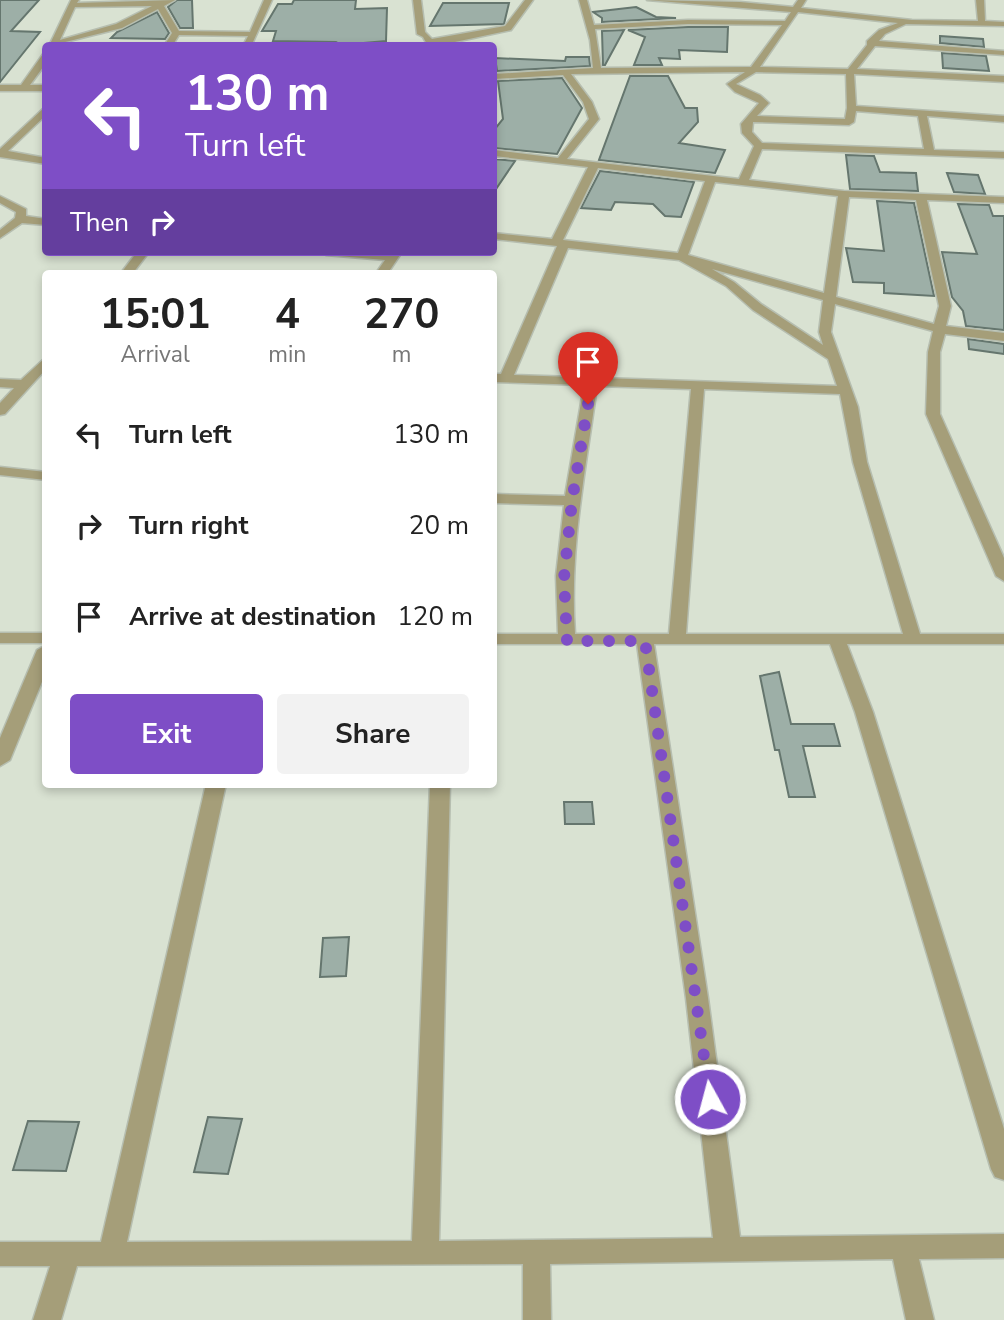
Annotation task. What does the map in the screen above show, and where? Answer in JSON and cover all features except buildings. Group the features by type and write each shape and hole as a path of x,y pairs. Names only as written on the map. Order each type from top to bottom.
{"street":[{"path":"249,42 268,0"},
{"path":"417,0 421,34 426,35 430,42"},
{"path":"440,42 508,27 529,0"},
{"path":"583,0 592,27 597,71"},
{"path":"651,0 796,9 908,22 1004,24"},
{"path":"802,0 751,71 731,84 736,90 763,100 764,106 745,130 759,146 1004,155"},
{"path":"980,0 983,16 981,23"},
{"path":"687,1 700,22"},
{"path":"54,42 74,3 165,3"},
{"path":"165,3 176,33"},
{"path":"63,42 119,26 165,3"},
{"path":"592,27 700,22 788,23"},
{"path":"752,119 847,123 852,108 850,72 870,43 882,32 908,22"},
{"path":"176,33 252,34"},
{"path":"170,42 176,33"},
{"path":"870,43 1004,53"},
{"path":"24,88 42,62"},
{"path":"497,77 597,71 751,71 850,72 1004,81"},
{"path":"561,160 594,119 587,102 566,73"},
{"path":"0,88 42,88"},
{"path":"852,108 1004,119"},
{"path":"0,154 42,113"},
{"path":"922,113 930,153"},
{"path":"743,181 759,146"},
{"path":"497,153 844,194 1004,200"},
{"path":"0,154 42,160"},
{"path":"595,164 500,378 843,390"},
{"path":"682,257 712,177"},
{"path":"844,194 825,332 853,417 860,462 913,640"},
{"path":"921,198 945,306 938,329 933,367 933,415 1004,576"},
{"path":"0,199 22,211 20,219 0,235"},
{"path":"20,219 42,222"},
{"path":"497,236 682,257 938,329 1004,337"},
{"path":"129,270 140,256"},
{"path":"682,257 730,284 757,307 831,356"},
{"path":"0,411 42,365"},
{"path":"0,383 24,384"},
{"path":"567,641 564,578 572,501 591,383"},
{"path":"677,640 698,386"},
{"path":"0,471 42,476"},
{"path":"497,498 572,501"},
{"path":"0,638 42,638"},
{"path":"497,639 1004,639"},
{"path":"837,640 864,712 1004,1169"},
{"path":"645,641 697,998 728,1250"},
{"path":"0,760 42,660"},
{"path":"111,1254 215,788"},
{"path":"425,1254 440,788"},
{"path":"0,1254 425,1254 1004,1246"},
{"path":"903,1247 920,1320"},
{"path":"536,1252 537,1320"},
{"path":"47,1320 66,1254"}],"route":[{"path":"588,404 572,501 564,578 567,641 645,641 710,1099"}]}
